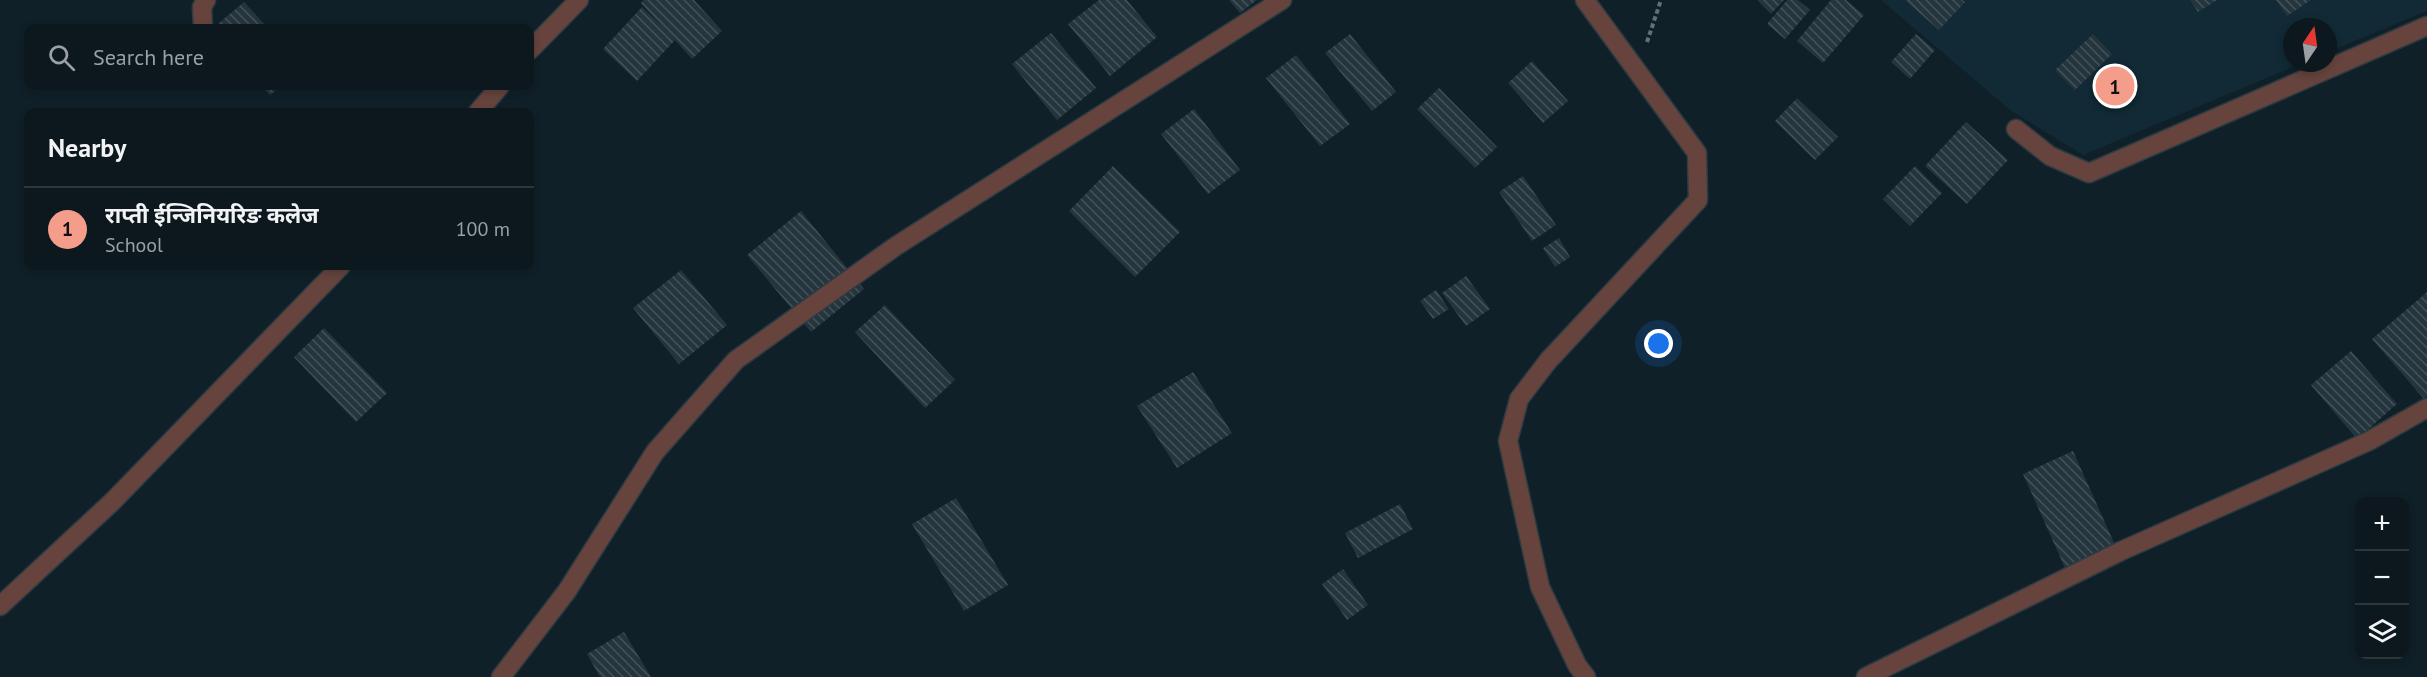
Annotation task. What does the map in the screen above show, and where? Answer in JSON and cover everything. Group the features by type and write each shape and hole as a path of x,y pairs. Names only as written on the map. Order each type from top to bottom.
{"street":[{"path":"203,24 202,7 206,0"},
{"path":"534,46 579,0"},
{"path":"501,677 567,591 655,452 736,360 896,246 1282,0"},
{"path":"1585,0 1697,153 1698,200 1548,361 1519,399 1508,441 1540,587 1577,665 1586,677"},
{"path":"2016,129 2050,156 2089,173 2427,26"},
{"path":"481,108 497,90"},
{"path":"0,606 113,501 337,270"},
{"path":"1866,677 2121,551 2369,441 2427,408"}],"path":[{"path":"1637,72 1661,0"}],"shaded area":[{"path":"1881,0 2427,0 2427,11 2337,48 2337,18 2283,18 2283,71 2083,155 2010,110"}],"building":[{"path":"644,0 694,0 722,31 692,59 675,40 637,81 603,49 642,7 661,25 641,3"},
{"path":"1099,0 1127,0 1157,37 1110,76 1068,24"},
{"path":"1229,0 1257,0 1240,13"},
{"path":"1757,0 1784,0 1771,14"},
{"path":"1787,0 1798,0 1810,10 1785,39 1767,24"},
{"path":"1831,0 1846,0 1864,15 1823,63 1797,41"},
{"path":"1905,0 1962,0 1965,2 1939,30"},
{"path":"2190,0 2217,0 2198,12"},
{"path":"2276,0 2311,0 2287,16"},
{"path":"244,2 264,24 218,24"},
{"path":"1051,33 1096,88 1057,120 1012,64"},
{"path":"1350,34 1396,92 1372,111 1325,53"},
{"path":"1916,34 1935,50 1910,79 1891,62"},
{"path":"2093,34 2112,54 2075,90 2055,70"},
{"path":"1296,55 1350,124 1320,146 1266,78"},
{"path":"1532,61 1568,101 1543,123 1508,83"},
{"path":"1439,88 1497,147 1475,168 1417,109"},
{"path":"265,90 276,90 270,95"},
{"path":"1797,98 1838,137 1815,160 1775,121"},
{"path":"1194,109 1240,170 1208,194 1161,134"},
{"path":"1966,122 2008,160 1967,204 1925,166"},
{"path":"1113,166 1180,232 1135,277 1069,211"},
{"path":"1915,166 1942,193 1910,226 1883,199"},
{"path":"1523,176 1556,225 1532,241 1499,192"},
{"path":"801,211 864,289 811,332 747,255"},
{"path":"1559,238 1570,257 1555,267 1543,248"},
{"path":"681,270 727,325 679,364 633,308"},
{"path":"1466,276 1490,309 1466,326 1442,293"},
{"path":"1436,290 1449,309 1433,319 1420,301"},
{"path":"2427,292 2427,396 2424,399 2372,339"},
{"path":"885,305 955,380 925,408 855,332"},
{"path":"324,328 387,393 356,422 294,357"},
{"path":"2351,351 2397,404 2357,439 2311,385"},
{"path":"1193,372 1232,433 1177,468 1137,406"},
{"path":"2073,451 2115,545 2065,568 2023,474"},
{"path":"956,498 1008,585 964,611 912,524"},
{"path":"1400,504 1413,529 1358,558 1345,533"},
{"path":"1343,569 1368,605 1347,620 1322,584"},
{"path":"624,632 651,677 600,677 587,654"}],"place":[{"name":"राप्ती ईन्जिनियरिङ कलेज","path":"2115,86"}]}
